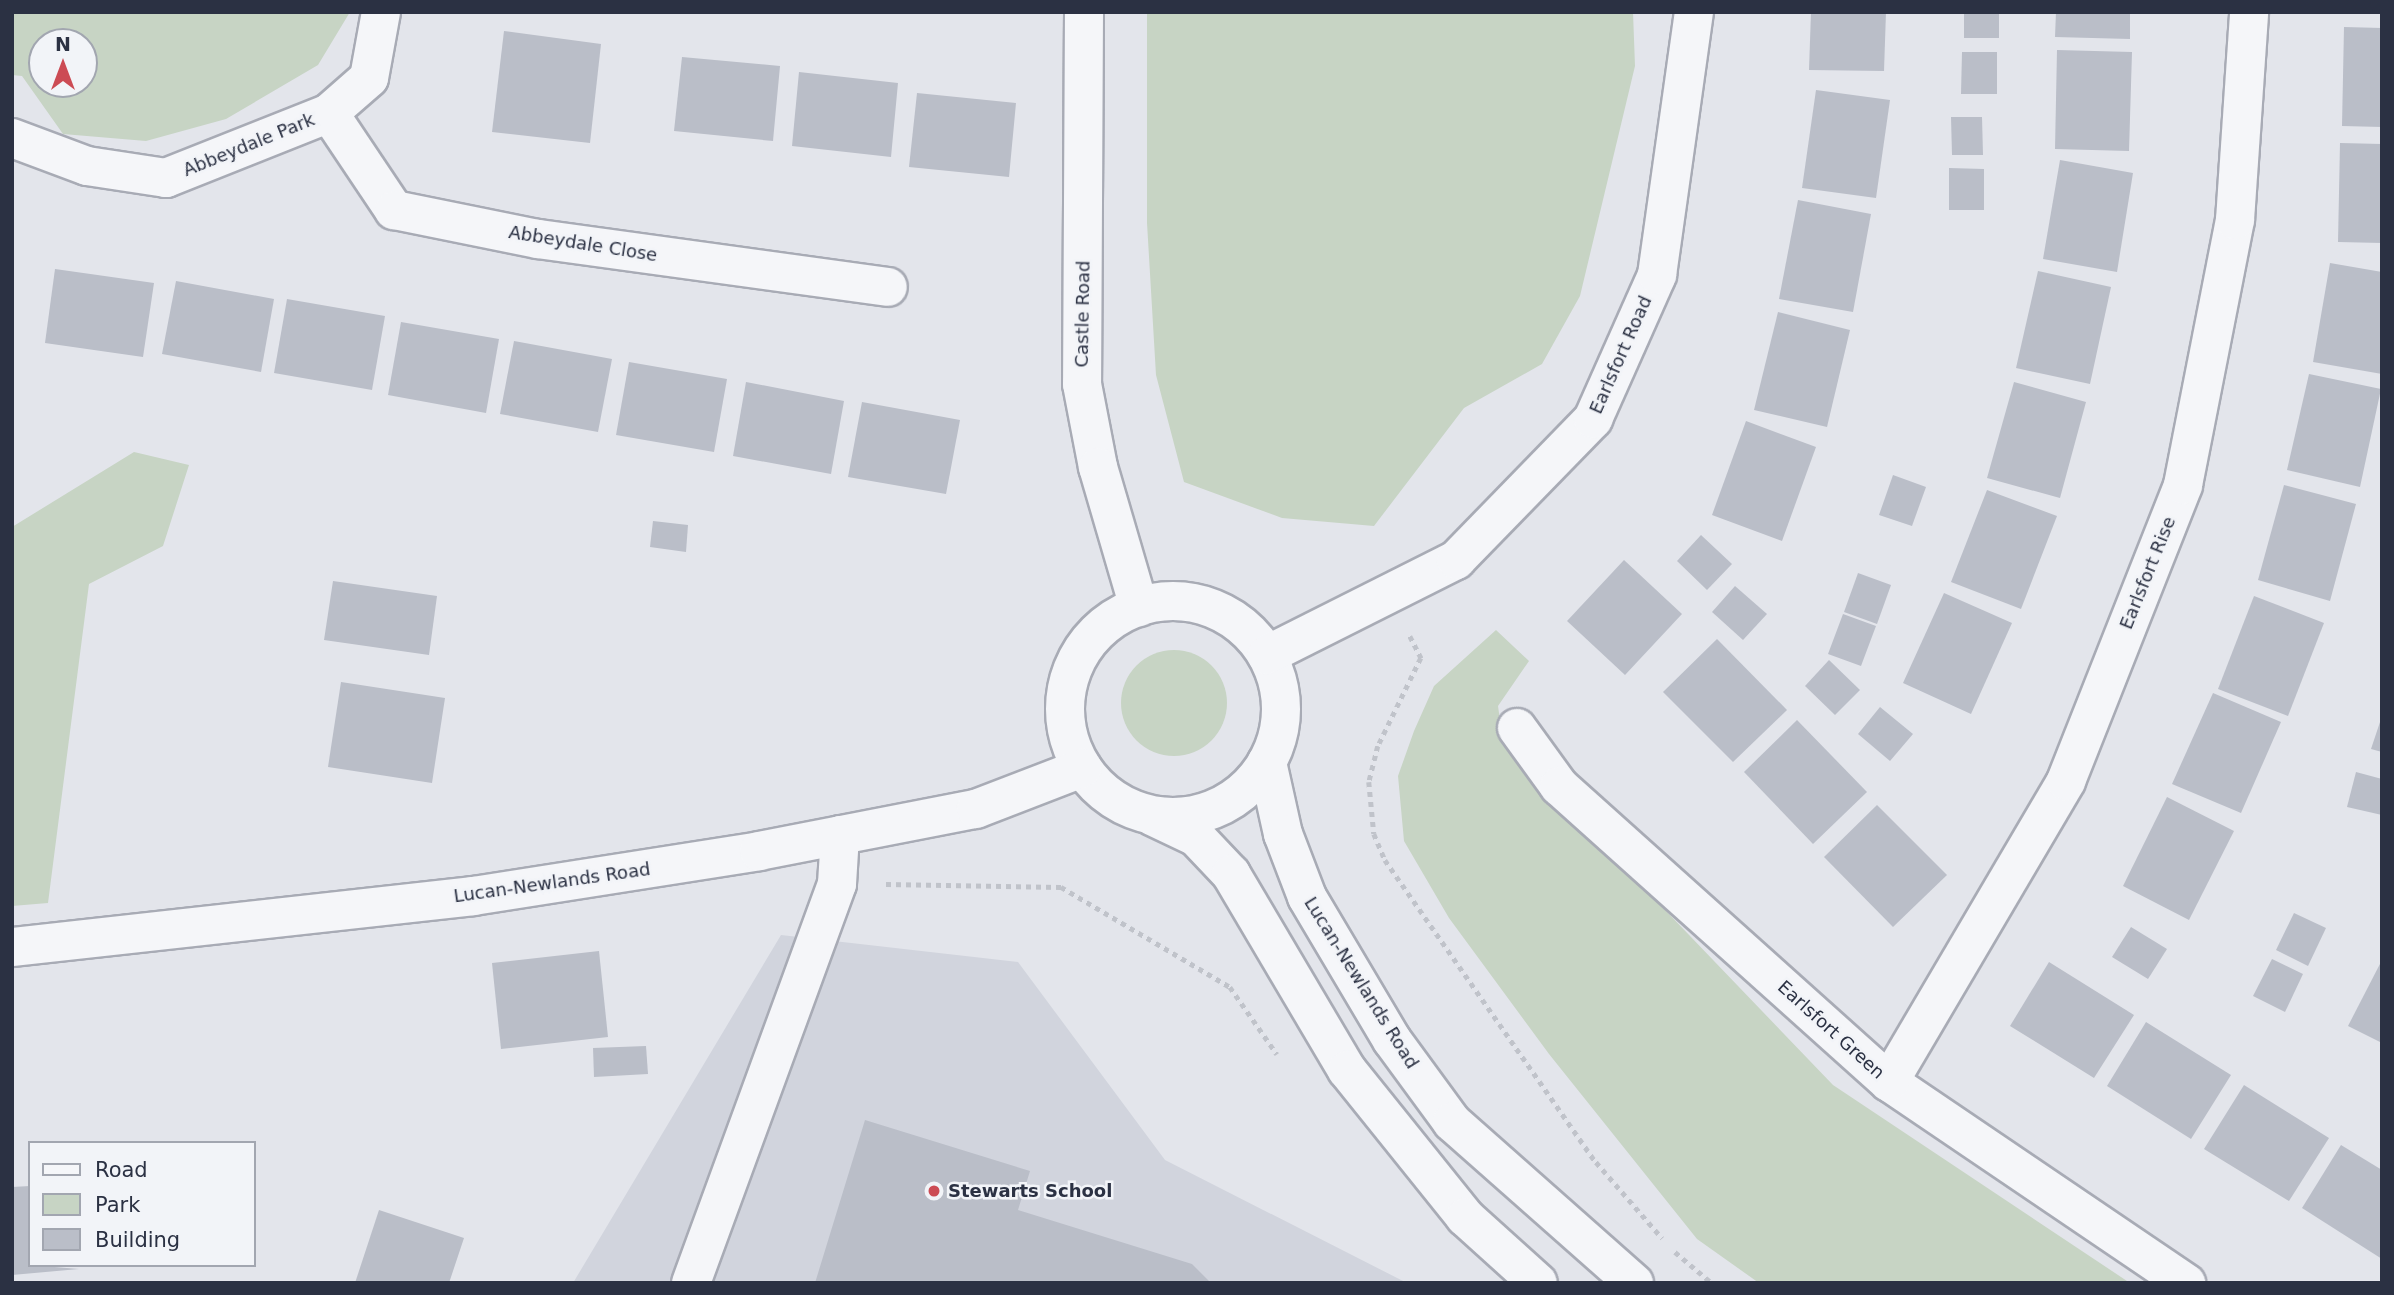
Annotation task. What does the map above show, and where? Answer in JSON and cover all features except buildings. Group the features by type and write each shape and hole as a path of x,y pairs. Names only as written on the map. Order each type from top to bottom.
{"street":[{"name":"Abbeydale Park","path":"12,138 87,166 166,178 329,113 369,78 381,12"},
{"name":"Castle Road","path":"1084,12 1082,384 1098,467 1139,607"},
{"name":"Earlsfort Road","path":"1267,655 1391,598 1456,560 1593,419 1657,275 1694,12"},
{"name":"Earlsfort Rise","path":"1889,1082 2066,781 2183,485 2235,220 2249,12"},
{"name":"Abbeydale Close","path":"329,113 394,209 538,239 888,287"},
{"name":"Lucan-Newlands Road","path":"1146,813 1178,817 1211,810 1243,791 1267,762 1281,708 1267,655 1244,627 1214,609 1180,601 1139,607 1099,630 1068,681 1069,738 1082,768 1116,801 1196,837 1231,874 1347,1070 1465,1217 1538,1283"},
{"name":"Earlsfort Green","path":"1517,728 1559,786 1889,1082 2186,1283"},
{"name":"Lucan-Newlands Road","path":"1267,762 1283,834 1307,897 1392,1040 1452,1122 1634,1283"},
{"name":"Lucan-Newlands Road","path":"12,947 472,896 840,835 976,810 1082,768"},
{"path":"691,1283 836,884 840,835"}],"path":[{"path":"1391,598 1421,658 1378,746 1369,782 1374,834 1385,860 1596,1162 1678,1255 1712,1283"},
{"path":"836,884 1061,887 1230,987 1284,1064"}],"shaded area":[{"path":"781,935 1018,962 1165,1160 1407,1283 573,1283"}],"green space":[{"path":"12,12 350,12 318,65 226,119 146,141 63,134 38,98 98,98 98,28 28,28 28,84 22,76 12,75"},
{"path":"1147,12 1633,12 1635,66 1580,296 1542,364 1464,408 1374,526 1282,518 1184,482 1156,375 1147,223"},
{"path":"134,452 189,465 163,546 89,584 48,903 12,906 12,527"},
{"path":"1496,630 1529,661 1498,706 1503,741 1833,1085 2130,1283 1759,1283 1697,1239 1549,1054 1449,918 1404,841 1398,776 1414,731 1434,686"},
{"path":"1174,650 1194,654 1212,665 1223,683 1227,703 1223,723 1212,741 1194,752 1174,756 1154,752 1136,741 1125,723 1121,703 1125,683 1136,665 1154,654"}],"place":[{"name":"Stewarts School","path":"934,1191"}]}
